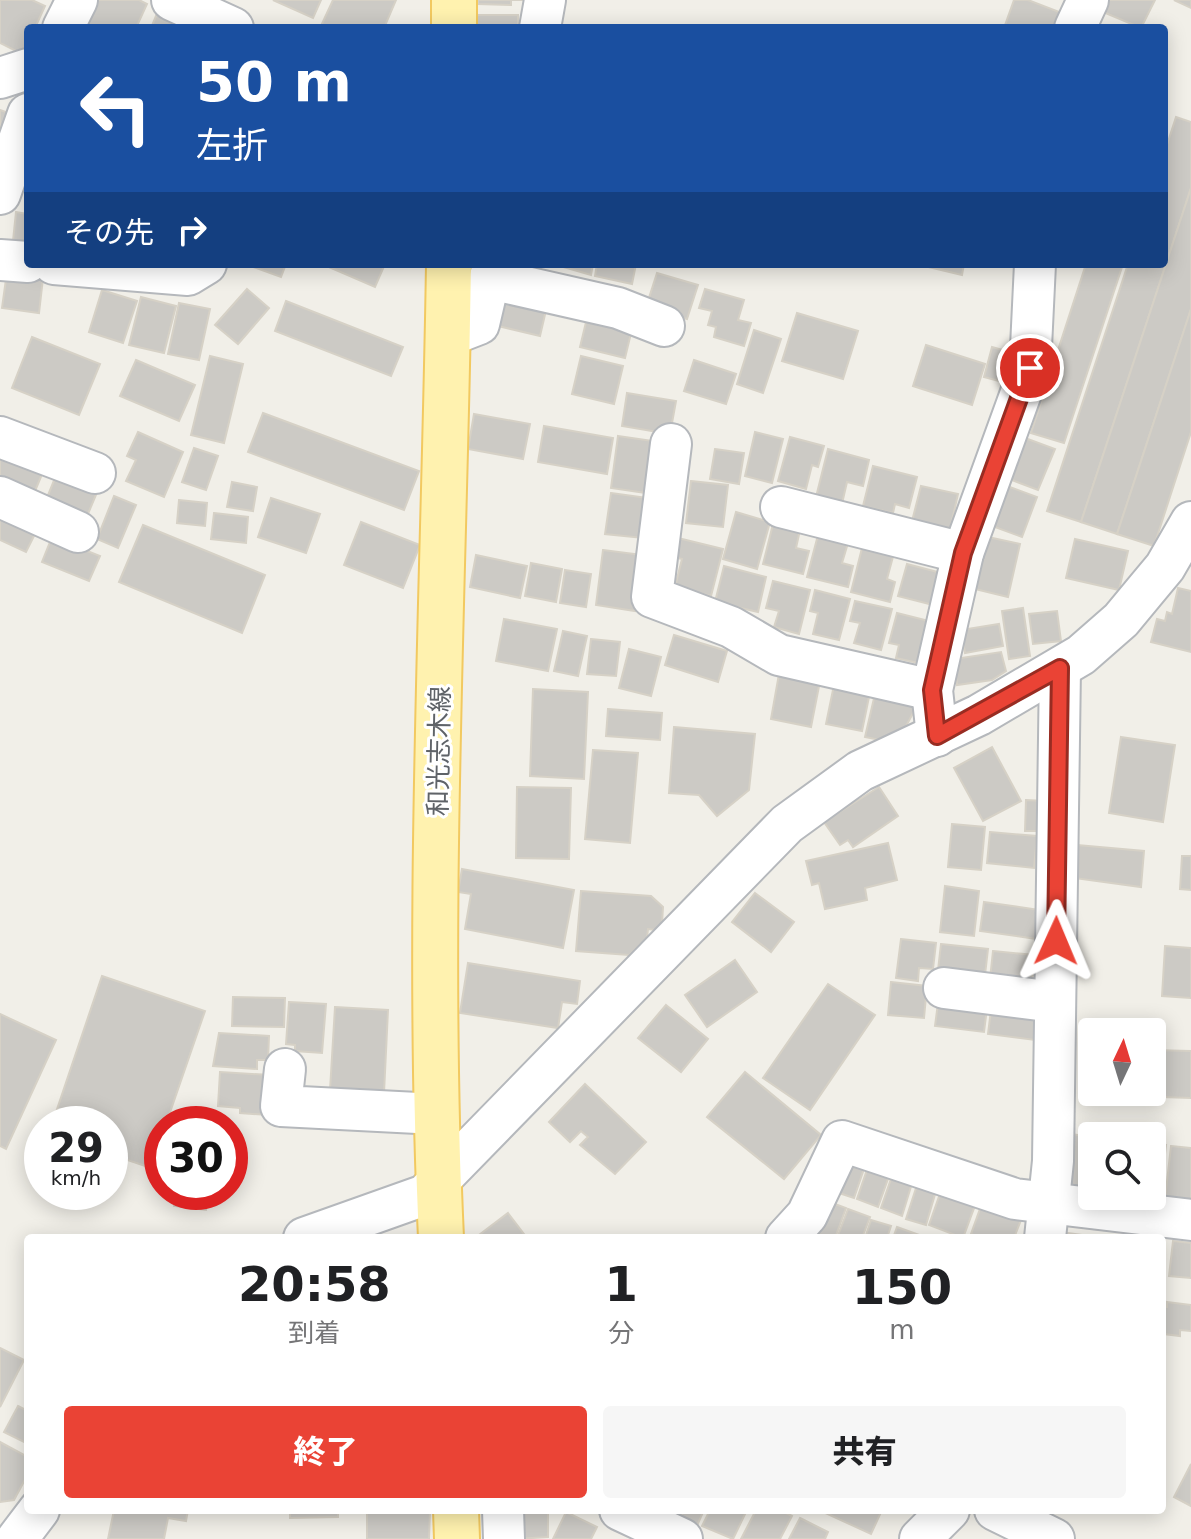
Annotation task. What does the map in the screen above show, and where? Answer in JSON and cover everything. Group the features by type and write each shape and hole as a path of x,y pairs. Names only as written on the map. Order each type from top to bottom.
{"main road":[{"path":"454,0 454,24"},
{"name":"和光志木線","path":"441,1234 437,1114 437,816 449,268"},
{"path":"456,1514 457,1539"}],"street":[{"path":"65,24 77,0"},
{"path":"172,0 224,24"},
{"path":"541,24 545,0"},
{"path":"1077,24 1088,0"},
{"path":"0,78 24,70"},
{"path":"0,194 24,134"},
{"path":"0,260 24,262"},
{"path":"103,268 188,275 199,268"},
{"path":"937,736 932,690 963,553 1030,368 1035,268"},
{"path":"448,336 479,324 492,271 618,308 664,326"},
{"path":"0,437 95,473"},
{"path":"671,444 652,597 731,627 779,655 932,690"},
{"path":"0,497 78,532"},
{"path":"781,507 963,553"},
{"path":"316,1234 412,1203 439,1184 787,824 860,771 937,736 1060,668 1121,620 1165,567 1191,522"},
{"path":"1047,1221 1055,1002 1060,668"},
{"path":"944,988 1055,1002"},
{"path":"285,1069 281,1106 437,1114"},
{"path":"790,1234 807,1215 842,1141 1015,1199 1047,1221 1191,1220"},
{"path":"503,1514 504,1539"},
{"path":"629,1514 682,1539"},
{"path":"920,1539 945,1514"},
{"path":"1003,1514 1054,1539"}],"building":[{"path":"0,0 32,0 45,6 37,24 24,24 22,54 0,43"},
{"path":"96,0 139,0 147,4 138,24 85,23"},
{"path":"273,0 321,0 313,18"},
{"path":"333,0 396,0 386,24 322,24"},
{"path":"478,0 511,0 511,5 478,4"},
{"path":"1014,0 1028,0 1062,13 1058,24 1005,24"},
{"path":"1109,0 1155,0 1143,24 1132,24 1103,12"},
{"path":"1174,0 1191,0 1191,8"},
{"path":"158,11 188,24 153,24"},
{"path":"476,15 518,15 518,24 476,24"},
{"path":"0,110 9,113 0,138"},
{"path":"1176,117 1191,122 1191,188 1168,258 1168,142"},
{"path":"1191,188 1191,309 1117,534 1081,522 1165,268 1168,268 1168,258"},
{"path":"16,212 24,213 24,243 13,241"},
{"path":"256,268 284,268 281,277"},
{"path":"331,268 383,268 375,287"},
{"path":"567,268 592,268 591,275"},
{"path":"596,268 635,268 632,284 595,276"},
{"path":"933,268 963,268 962,275"},
{"path":"1085,268 1122,268 1064,443 1031,433"},
{"path":"1127,268 1165,268 1081,522 1047,511"},
{"path":"7,272 43,278 39,313 2,308"},
{"path":"657,273 698,285 687,319 646,307"},
{"path":"247,289 269,308 238,344 215,325"},
{"path":"705,289 744,300 738,320 751,323 744,346 714,337 716,327 708,325 712,311 699,308"},
{"path":"102,290 137,301 123,343 89,332"},
{"path":"505,295 547,306 540,336 498,326"},
{"path":"141,297 176,306 164,353 129,345"},
{"path":"286,301 403,347 391,376 275,331"},
{"path":"179,303 210,309 199,360 168,354"},
{"path":"1191,309 1191,432 1154,546 1117,534"},
{"path":"797,313 858,331 843,379 782,361"},
{"path":"587,318 632,329 625,358 580,347"},
{"path":"754,330 781,339 763,393 737,384"},
{"path":"32,337 100,364 79,415 12,388"},
{"path":"926,345 985,364 972,405 913,386"},
{"path":"992,347 1021,355 1014,385 984,377"},
{"path":"210,356 243,364 224,443 191,435"},
{"path":"581,356 623,366 614,404 572,394"},
{"path":"136,360 195,385 179,421 120,396"},
{"path":"694,360 736,374 726,404 684,391"},
{"path":"627,393 676,401 670,434 622,426"},
{"path":"263,413 419,471 404,510 248,452"},
{"path":"474,414 530,424 523,459 468,449"},
{"path":"544,426 613,438 607,474 538,462"},
{"path":"138,432 183,452 164,497 126,481 136,460 127,456"},
{"path":"755,432 783,439 772,483 745,476"},
{"path":"618,436 660,442 653,494 611,488"},
{"path":"790,437 824,446 818,467 812,465 806,489 778,481"},
{"path":"1025,438 1055,449 1038,490 1009,479"},
{"path":"194,448 218,456 206,490 182,482"},
{"path":"0,449 45,467 33,496 0,482"},
{"path":"715,449 744,453 739,484 710,479"},
{"path":"828,449 869,460 863,486 847,482 841,508 815,501"},
{"path":"873,466 917,477 909,508 895,504 893,513 863,506"},
{"path":"57,473 98,490 85,521 44,505"},
{"path":"691,481 728,485 723,527 686,523"},
{"path":"232,482 257,487 253,511 227,507"},
{"path":"921,486 958,494 948,538 910,529"},
{"path":"1007,486 1037,497 1022,537 992,526"},
{"path":"611,493 648,498 643,538 605,534"},
{"path":"114,496 136,505 118,548 97,539"},
{"path":"271,498 320,514 306,553 258,537"},
{"path":"179,500 207,503 205,526 177,523"},
{"path":"0,512 37,530 26,552 0,540"},
{"path":"736,512 770,522 757,569 723,559"},
{"path":"214,513 248,517 246,543 211,539"},
{"path":"361,522 420,545 403,588 344,565"},
{"path":"773,524 800,530 796,548 809,551 803,574 763,564"},
{"path":"143,525 265,575 242,633 119,582"},
{"path":"818,535 848,543 842,563 853,566 848,587 807,577"},
{"path":"52,537 100,556 89,581 42,562"},
{"path":"988,537 1020,544 1008,597 975,589"},
{"path":"678,538 723,549 711,596 675,587 682,559 673,557"},
{"path":"1075,539 1128,551 1119,590 1066,578"},
{"path":"863,544 894,553 887,579 895,582 890,602 851,592"},
{"path":"603,550 643,555 635,611 596,605"},
{"path":"476,555 527,566 520,598 470,587"},
{"path":"531,563 562,569 556,602 525,596"},
{"path":"907,564 949,575 941,607 898,596"},
{"path":"724,566 766,577 758,612 715,602"},
{"path":"565,570 591,574 586,607 560,603"},
{"path":"773,581 810,590 799,634 774,627 779,611 766,608"},
{"path":"1178,588 1191,591 1191,652 1151,642 1157,619 1165,621 1167,612 1172,614"},
{"path":"815,590 850,599 839,640 813,634 818,613 810,611"},
{"path":"855,601 892,609 881,650 854,643 860,623 850,621"},
{"path":"1023,608 1030,656 1009,659 1002,611"},
{"path":"1057,611 1061,641 1033,644 1029,614"},
{"path":"897,613 929,621 927,665 896,658 899,645 889,643"},
{"path":"504,619 557,629 548,671 496,661"},
{"path":"999,624 1003,646 965,653 961,630"},
{"path":"563,631 587,636 578,676 554,671"},
{"path":"674,635 727,651 718,682 665,665"},
{"path":"591,639 620,642 616,676 587,674"},
{"path":"629,649 661,657 651,696 619,688"},
{"path":"1001,652 1006,671 992,680 957,685 954,659"},
{"path":"779,674 820,681 811,727 771,719"},
{"path":"834,685 870,692 862,731 826,724"},
{"path":"533,689 588,692 584,779 530,776"},
{"path":"875,694 919,702 905,728 880,740 865,737"},
{"path":"608,709 662,713 660,740 606,736"},
{"path":"674,727 755,734 749,790 717,816 699,795 669,793"},
{"path":"1121,737 1175,745 1163,822 1109,813"},
{"path":"992,747 1021,801 983,821 954,768"},
{"path":"593,750 638,753 630,843 585,839"},
{"path":"517,787 571,788 569,859 516,858"},
{"path":"879,787 898,816 853,847 848,840 840,845 824,822"},
{"path":"1026,800 1045,801 1044,831 1025,831"},
{"path":"952,824 985,827 981,870 948,867"},
{"path":"990,832 1037,836 1034,868 987,863"},
{"path":"888,843 897,880 865,888 867,900 825,909 819,883 812,885 806,861"},
{"path":"1077,845 1144,851 1141,887 1074,878"},
{"path":"1182,856 1191,856 1191,890 1180,889"},
{"path":"462,869 574,890 563,948 465,929 471,894 458,892"},
{"path":"945,886 979,891 974,936 940,932"},
{"path":"581,891 651,896 663,907 662,924 656,930 648,929 647,938 629,955 576,951"},
{"path":"755,893 794,922 771,952 732,922"},
{"path":"984,902 1040,910 1037,939 980,931"},
{"path":"901,939 936,943 933,969 919,968 918,981 896,978"},
{"path":"941,944 988,949 985,975 938,970"},
{"path":"1165,946 1191,948 1191,998 1162,996"},
{"path":"993,951 1035,955 1032,983 990,979"},
{"path":"735,960 757,992 707,1027 685,995"},
{"path":"468,963 580,981 577,1004 562,1002 558,1028 460,1013"},
{"path":"102,976 205,1011 172,1106 144,1106 144,1166 128,1160 128,1106 58,1106"},
{"path":"891,982 927,986 924,1018 888,1015"},
{"path":"828,984 875,1015 810,1110 763,1078"},
{"path":"233,997 285,998 284,1027 232,1026"},
{"path":"289,1002 326,1004 322,1053 295,1051 295,1045 286,1044"},
{"path":"938,1003 987,1008 984,1032 935,1026"},
{"path":"666,1005 708,1039 681,1072 638,1038"},
{"path":"335,1007 388,1010 384,1093 330,1090"},
{"path":"991,1010 1038,1017 1035,1040 988,1034"},
{"path":"0,1014 56,1040 6,1149 0,1146"},
{"path":"219,1033 269,1036 268,1060 257,1060 257,1069 213,1066"},
{"path":"1166,1050 1191,1051 1191,1098 1166,1097"},
{"path":"220,1072 270,1075 268,1115 248,1114 248,1106 218,1106"},
{"path":"745,1072 821,1135 784,1179 707,1117"},
{"path":"585,1084 646,1142 615,1174 580,1145 588,1137 581,1131 570,1142 549,1122"},
{"path":"1071,1134 1078,1135 1078,1191 1064,1189"},
{"path":"1171,1146 1191,1148 1191,1202 1166,1199"},
{"path":"846,1152 867,1160 854,1198 833,1191"},
{"path":"871,1158 893,1165 878,1207 857,1199"},
{"path":"893,1173 913,1180 902,1216 881,1208"},
{"path":"917,1185 936,1191 926,1225 906,1219"},
{"path":"942,1188 977,1200 964,1234 953,1234 929,1225"},
{"path":"827,1201 846,1208 836,1234 815,1234"},
{"path":"981,1206 1021,1220 1016,1234 971,1234"},
{"path":"848,1209 870,1217 864,1234 839,1234"},
{"path":"508,1213 524,1234 480,1234"},
{"path":"871,1220 891,1226 888,1234 866,1234"},
{"path":"897,1227 916,1234 894,1234"},
{"path":"1173,1241 1191,1243 1191,1278 1169,1276"},
{"path":"1167,1302 1191,1305 1191,1331 1180,1330 1180,1336 1166,1334"},
{"path":"0,1348 24,1360 0,1407"},
{"path":"18,1406 24,1409 24,1442 4,1432"},
{"path":"0,1442 24,1455 24,1481 14,1500 0,1502"},
{"path":"1191,1464 1191,1506 1174,1497"},
{"path":"113,1514 187,1514 186,1521 168,1518 164,1539 108,1539"},
{"path":"290,1514 338,1514 338,1517 290,1518"},
{"path":"367,1514 430,1514 429,1539 367,1539"},
{"path":"516,1514 548,1514 548,1537 516,1539"},
{"path":"565,1514 597,1527 591,1539 553,1539"},
{"path":"682,1514 702,1514 696,1528 679,1520"},
{"path":"708,1514 745,1514 733,1539 702,1526"},
{"path":"754,1514 792,1516 780,1539 741,1539"},
{"path":"828,1514 880,1514 871,1534"},
{"path":"800,1518 828,1532 825,1539 789,1539"}],"route":[{"path":"1030,368 963,553 932,690 937,736 1024,691 1060,668 1056,941"}]}
